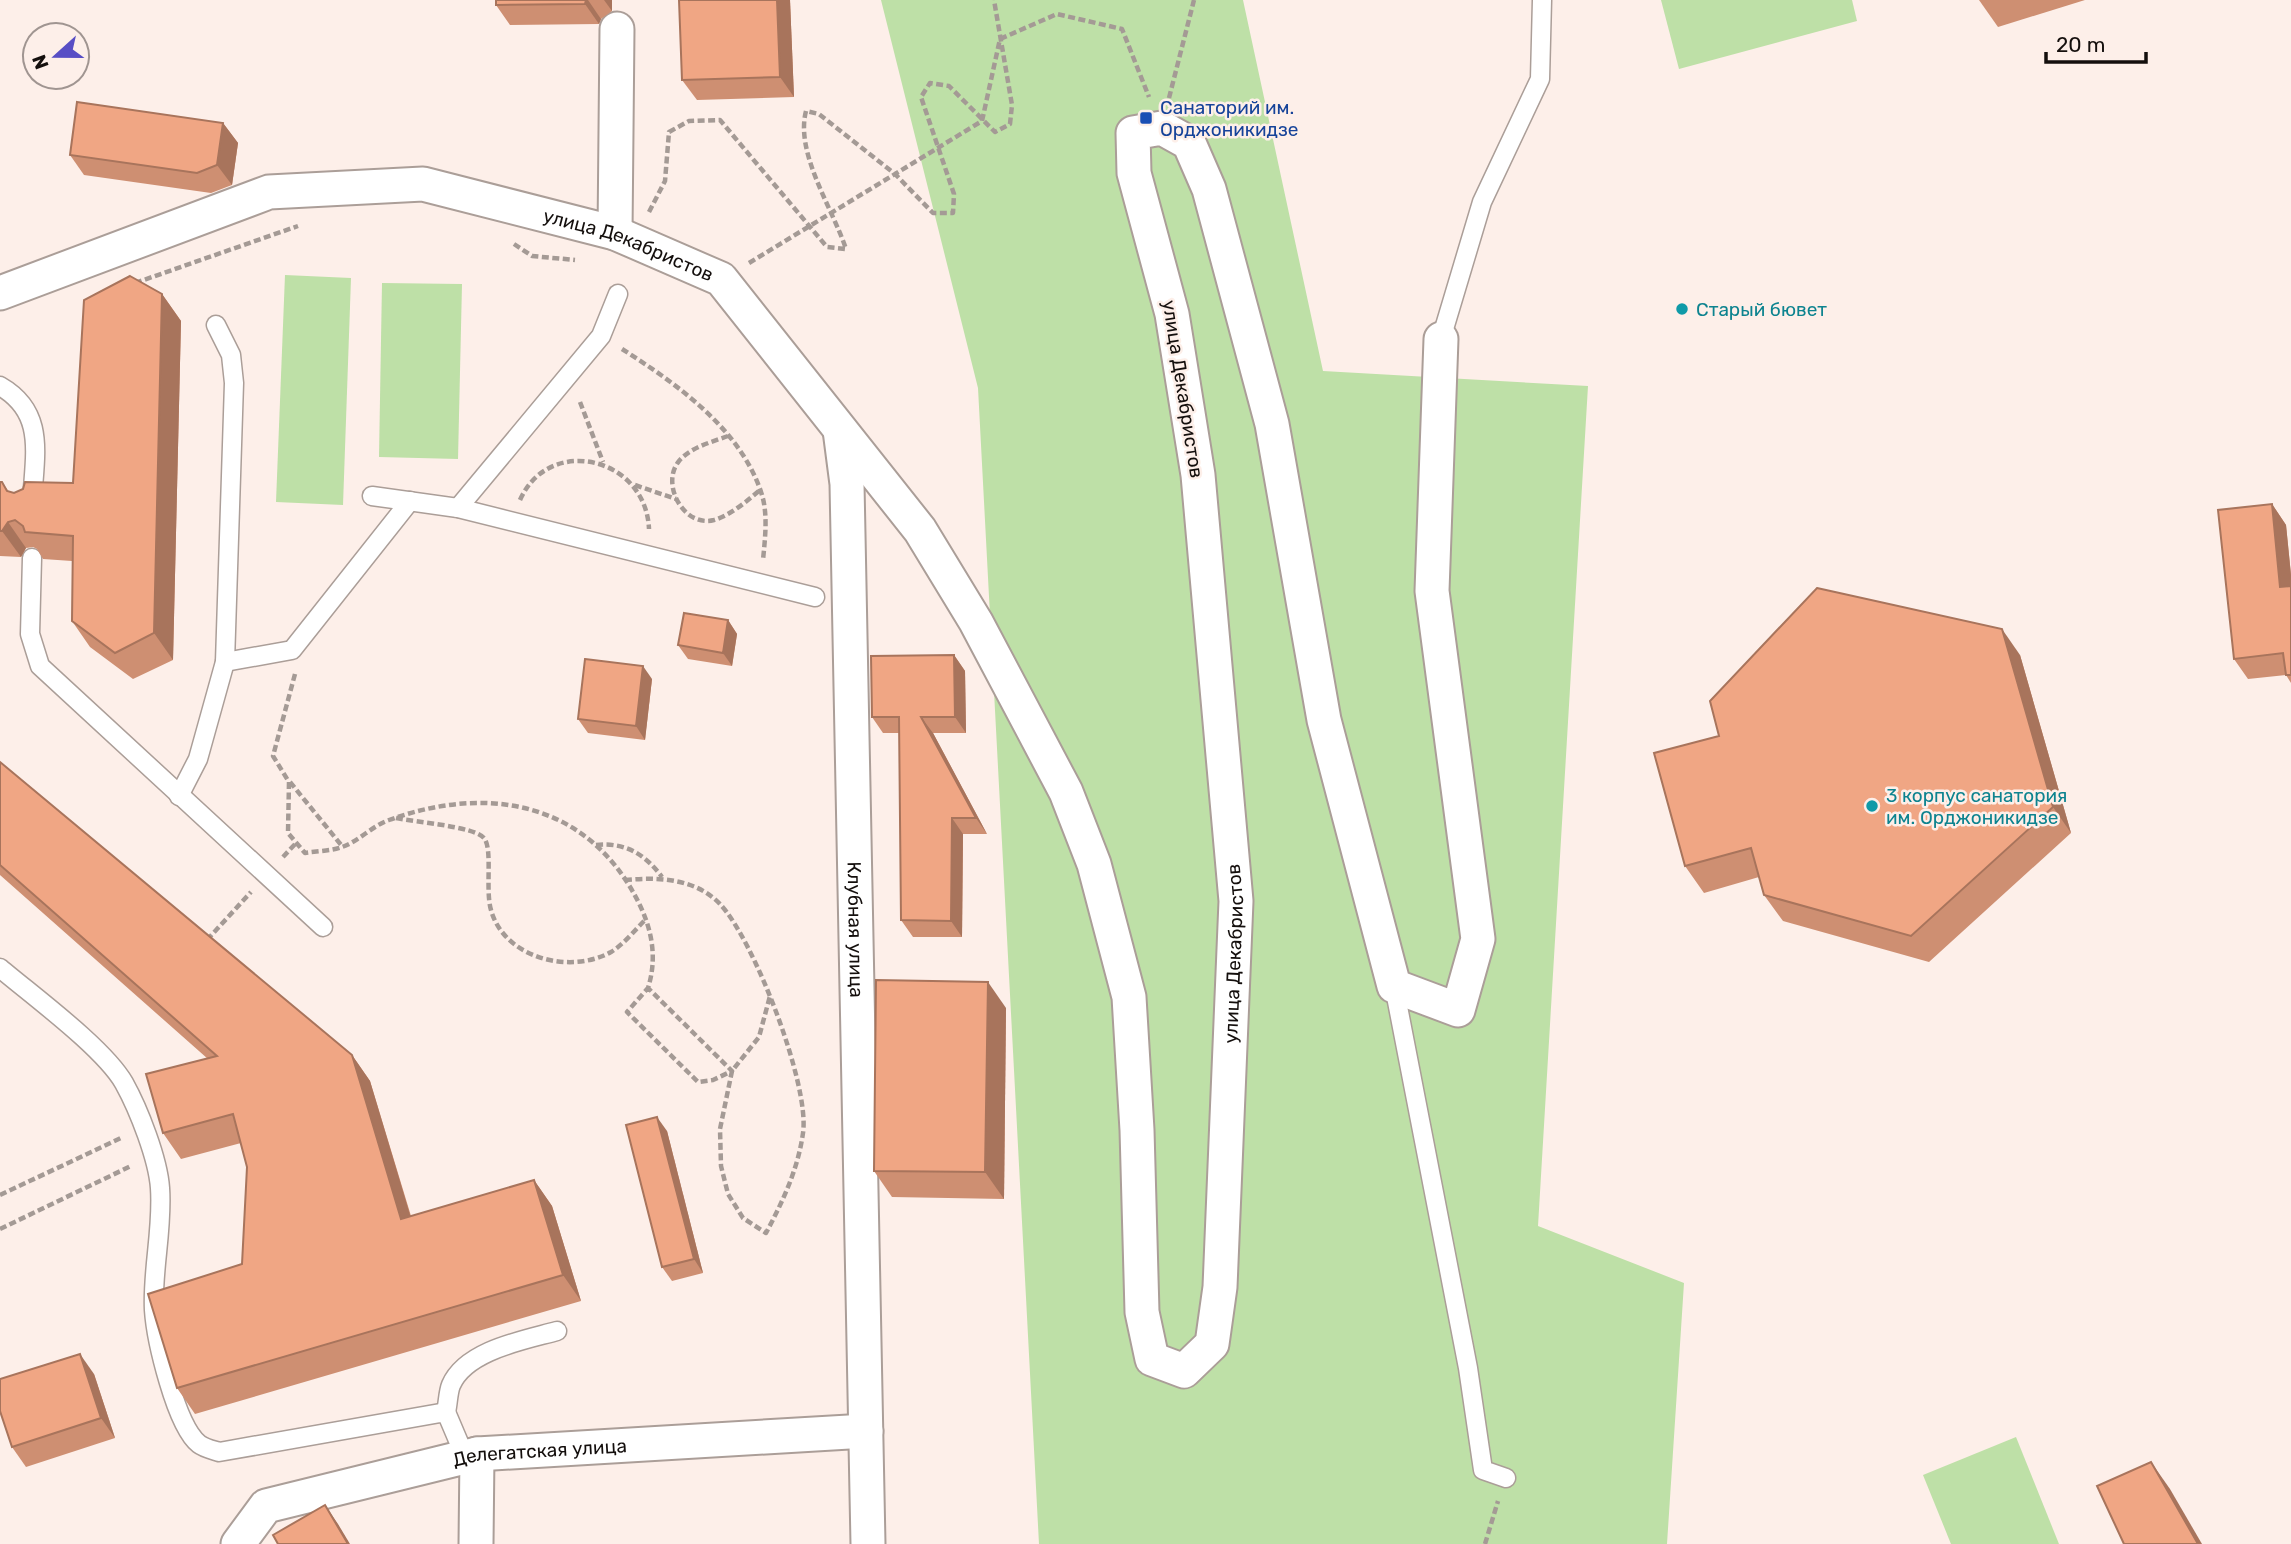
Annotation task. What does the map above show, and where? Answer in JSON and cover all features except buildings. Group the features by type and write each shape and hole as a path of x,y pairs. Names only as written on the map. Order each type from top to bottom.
{"street":[{"path":"617,29 624,237"},
{"name":"улица Декабристов","path":"0,293 269,192 423,184 624,237 721,279 920,530 976,622 1066,792 1094,864 1129,998 1138,1143 1142,1312 1152,1359 1184,1371 1212,1344 1220,1287 1236,901 1198,475 1172,313 1134,173 1133,133 1161,128"},
{"path":"1161,128 1189,143 1209,189 1272,424 1324,720 1394,986 1458,1010 1478,939 1432,591 1441,339"},
{"name":"Клубная улица","path":"840,430 847,484 868,1544"},
{"name":"Делегатская улица","path":"238,1544 266,1506 468,1450 866,1431"},
{"path":"468,1450 477,1544"}],"lane":[{"path":"1441,339 1482,202 1540,79 1542,0"},
{"path":"458,508 601,336 618,294"},
{"path":"179,796 198,759 225,662 234,383 231,355 216,325"},
{"path":"0,386 18,396 32,417 35,439 32,508"},
{"path":"372,496 458,508 512,520 815,597"},
{"path":"225,662 292,650 410,501"},
{"path":"32,558 30,634 40,666 323,927"},
{"path":"0,968 101,1056 123,1083 154,1159 160,1187 154,1311 163,1357 176,1404 199,1444 219,1452 446,1412"},
{"path":"1394,986 1468,1368 1482,1470 1506,1478"},
{"path":"468,1450 446,1412 451,1384 472,1362 500,1346 557,1331"}],"path":[{"path":"624,237 666,181 669,132 689,121 720,120 744,145 808,227 827,247 846,249 804,150 801,128 806,111 819,114 895,174 933,213 953,213 954,194 921,97 930,82 949,86 995,132 1010,124 1012,105 995,0"},
{"path":"1161,128 1194,0"},
{"path":"1000,39 1058,14 1122,29 1161,128"},
{"path":"721,279 982,121 1000,39"},
{"path":"128,285 307,222"},
{"path":"510,241 532,256 583,262"},
{"path":"601,336 661,374 728,436 752,467 760,491 766,526 761,584"},
{"path":"569,374 604,463"},
{"path":"728,436 690,451 678,462 673,475 680,507 696,520 713,521 760,491"},
{"path":"512,520 523,495 536,479 555,467 582,460 604,463 639,492 649,519 648,555"},
{"path":"633,485 677,499"},
{"path":"292,650 296,668 273,756 289,782 342,847"},
{"path":"289,782 288,833 305,853 342,847 395,818 474,801 535,810 567,825 595,845 618,867 651,932 654,968 648,988 626,1012 698,1082 713,1080 732,1071 759,1037 770,996"},
{"path":"395,818 464,829 482,836 490,849 486,889 491,913 503,935 516,947 564,963 589,961 612,952 646,919"},
{"path":"595,845 610,844 630,848 649,859 662,877"},
{"path":"625,880 662,877 695,887 719,903 739,932 770,996 800,1098 804,1131 784,1200 766,1233 743,1218 728,1194 721,1166 720,1129 732,1071"},
{"path":"648,988 732,1071"},
{"path":"0,1195 121,1138 124,1145"},
{"path":"0,1229 133,1165 127,1153"},
{"path":"1485,1544 1506,1478"}],"green space":[{"path":"881,0 1243,0 1323,371 1588,386 1538,1226 1684,1283 1667,1544 1039,1544 978,388"},
{"path":"1661,0 1852,0 1857,21 1679,69"},
{"path":"285,275 351,278 343,505 276,502"},
{"path":"382,283 462,284 458,459 379,457"},
{"path":"2016,1437 2059,1544 1951,1544 1923,1475"}],"place":[{"name":"Санаторий им. Орджоникидзе","path":"1146,118"},
{"name":"Старый бювет","path":"1682,309"},
{"name":"3 корпус санатория им. Орджоникидзе","path":"1872,806"}]}
